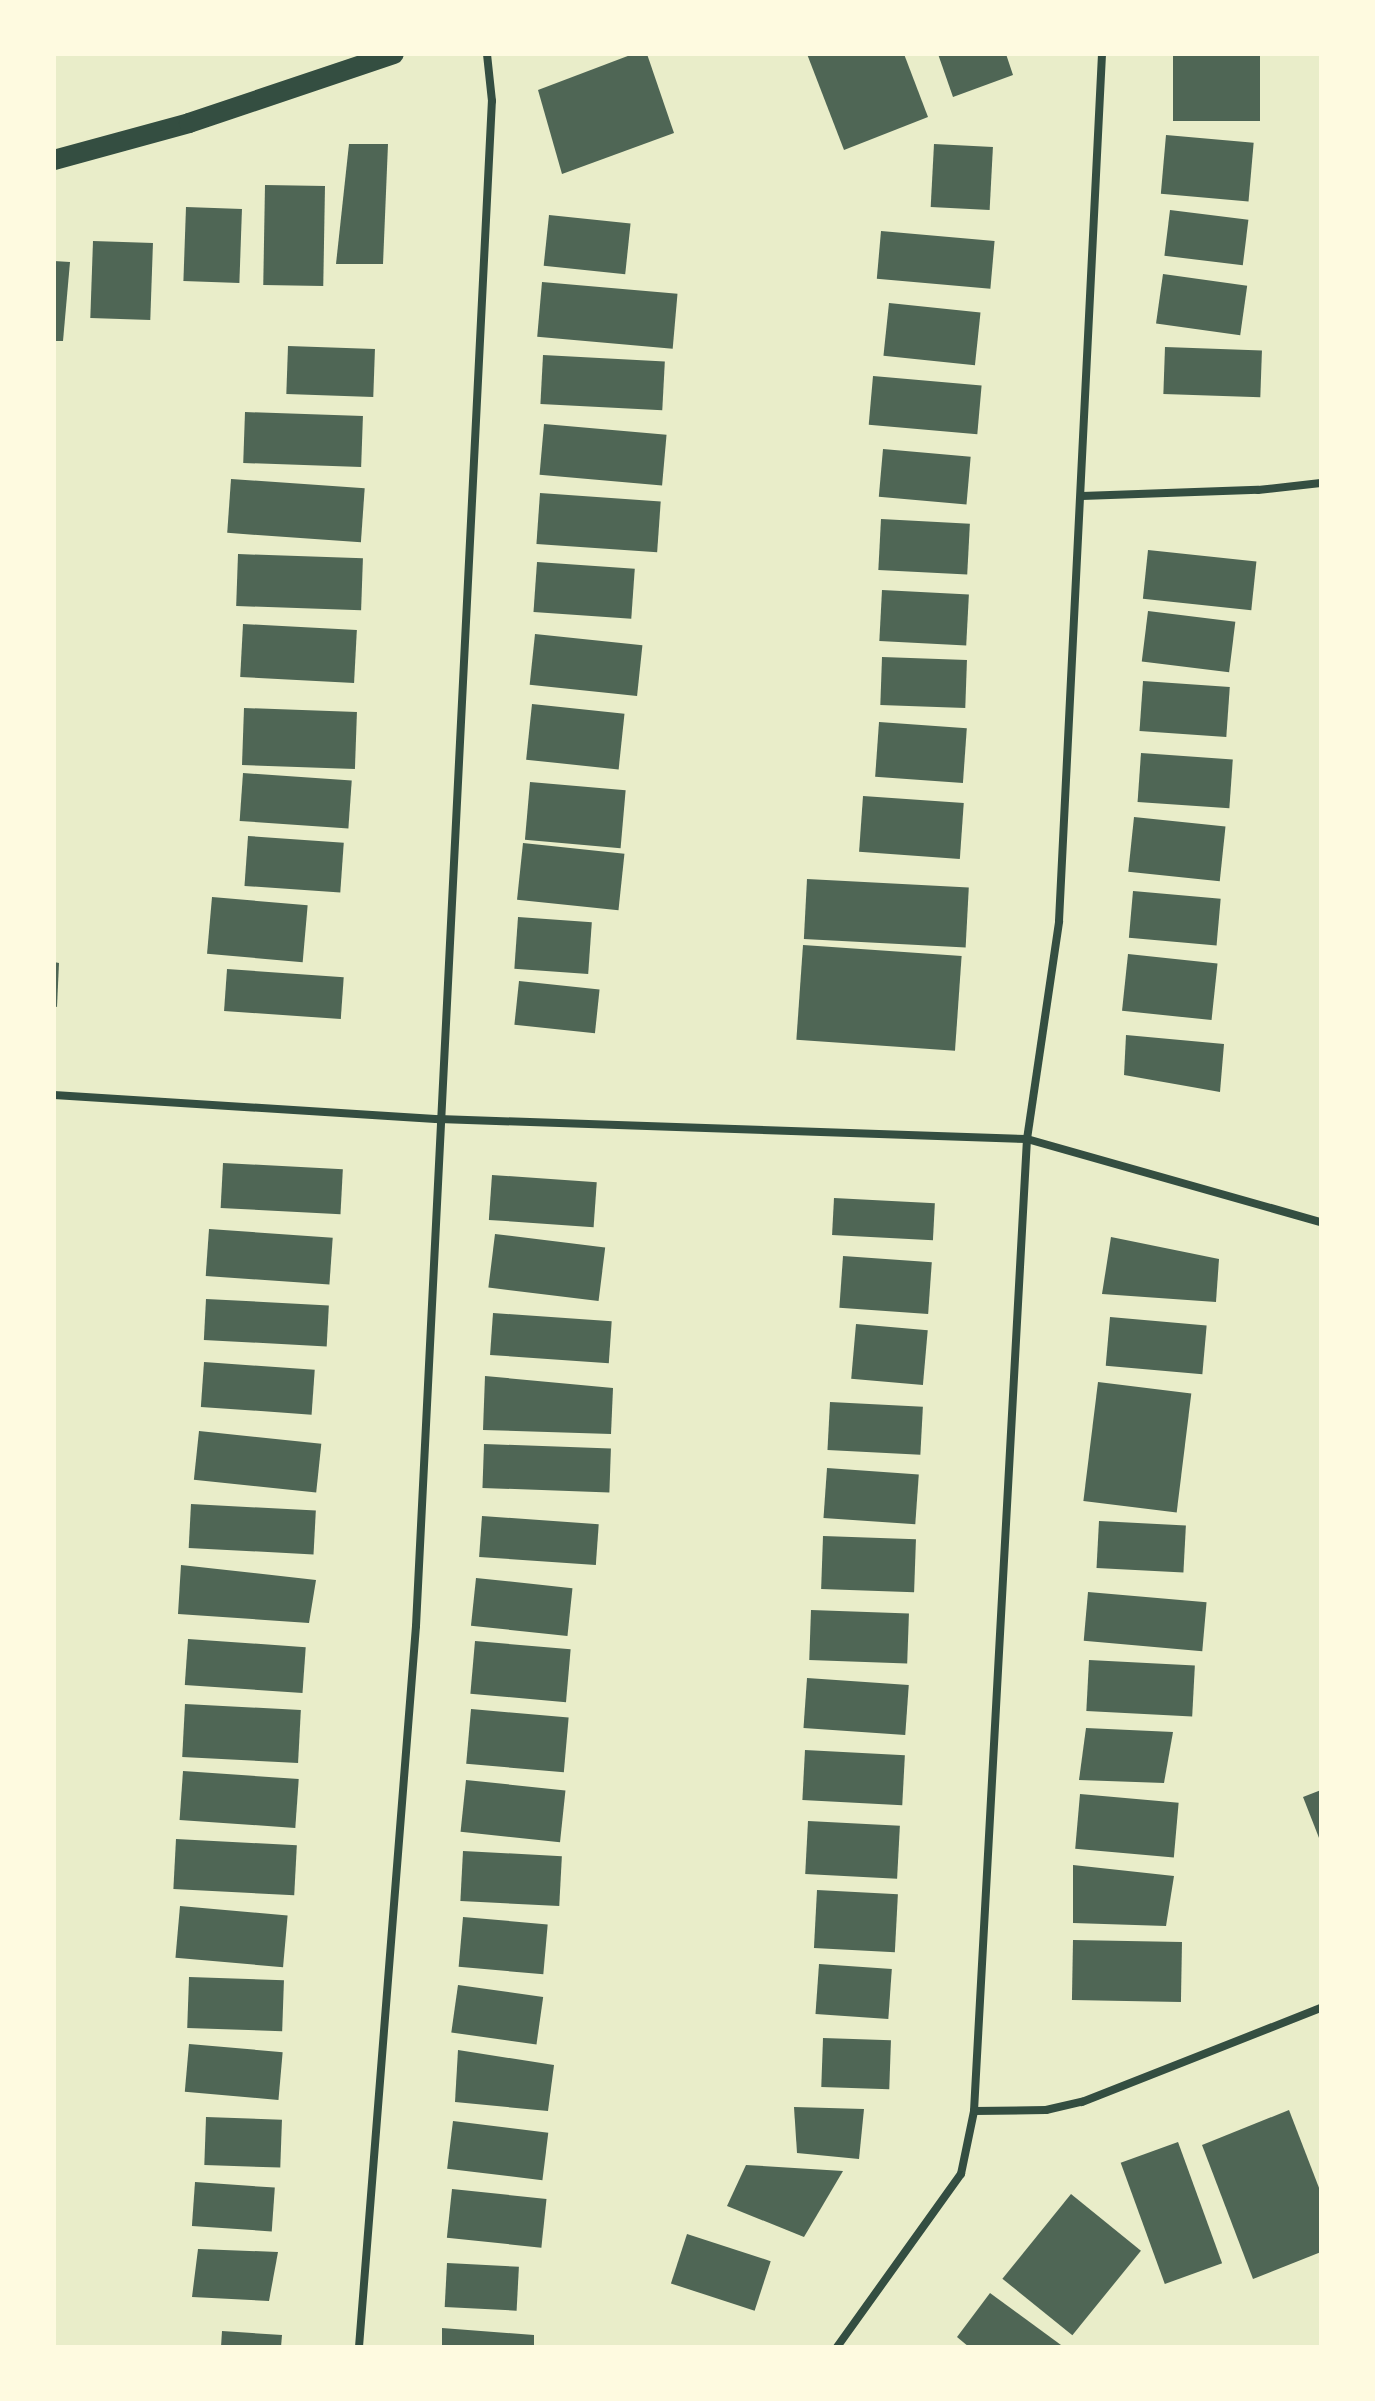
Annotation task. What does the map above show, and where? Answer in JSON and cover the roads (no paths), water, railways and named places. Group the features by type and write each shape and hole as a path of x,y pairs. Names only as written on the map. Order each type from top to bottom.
{"main road":[{"path":"54,160 189,123 394,54"}],"street":[{"path":"359,2347 416,1626 492,101 487,54"},
{"path":"837,2347 961,2174 974,2111 1027,1139 1059,921 1102,54"},
{"path":"1082,496 1258,490 1321,483"},
{"path":"54,1095 439,1119 1027,1139 1321,1222"},
{"path":"974,2111 1046,2110 1082,2102 1321,2008"}]}
